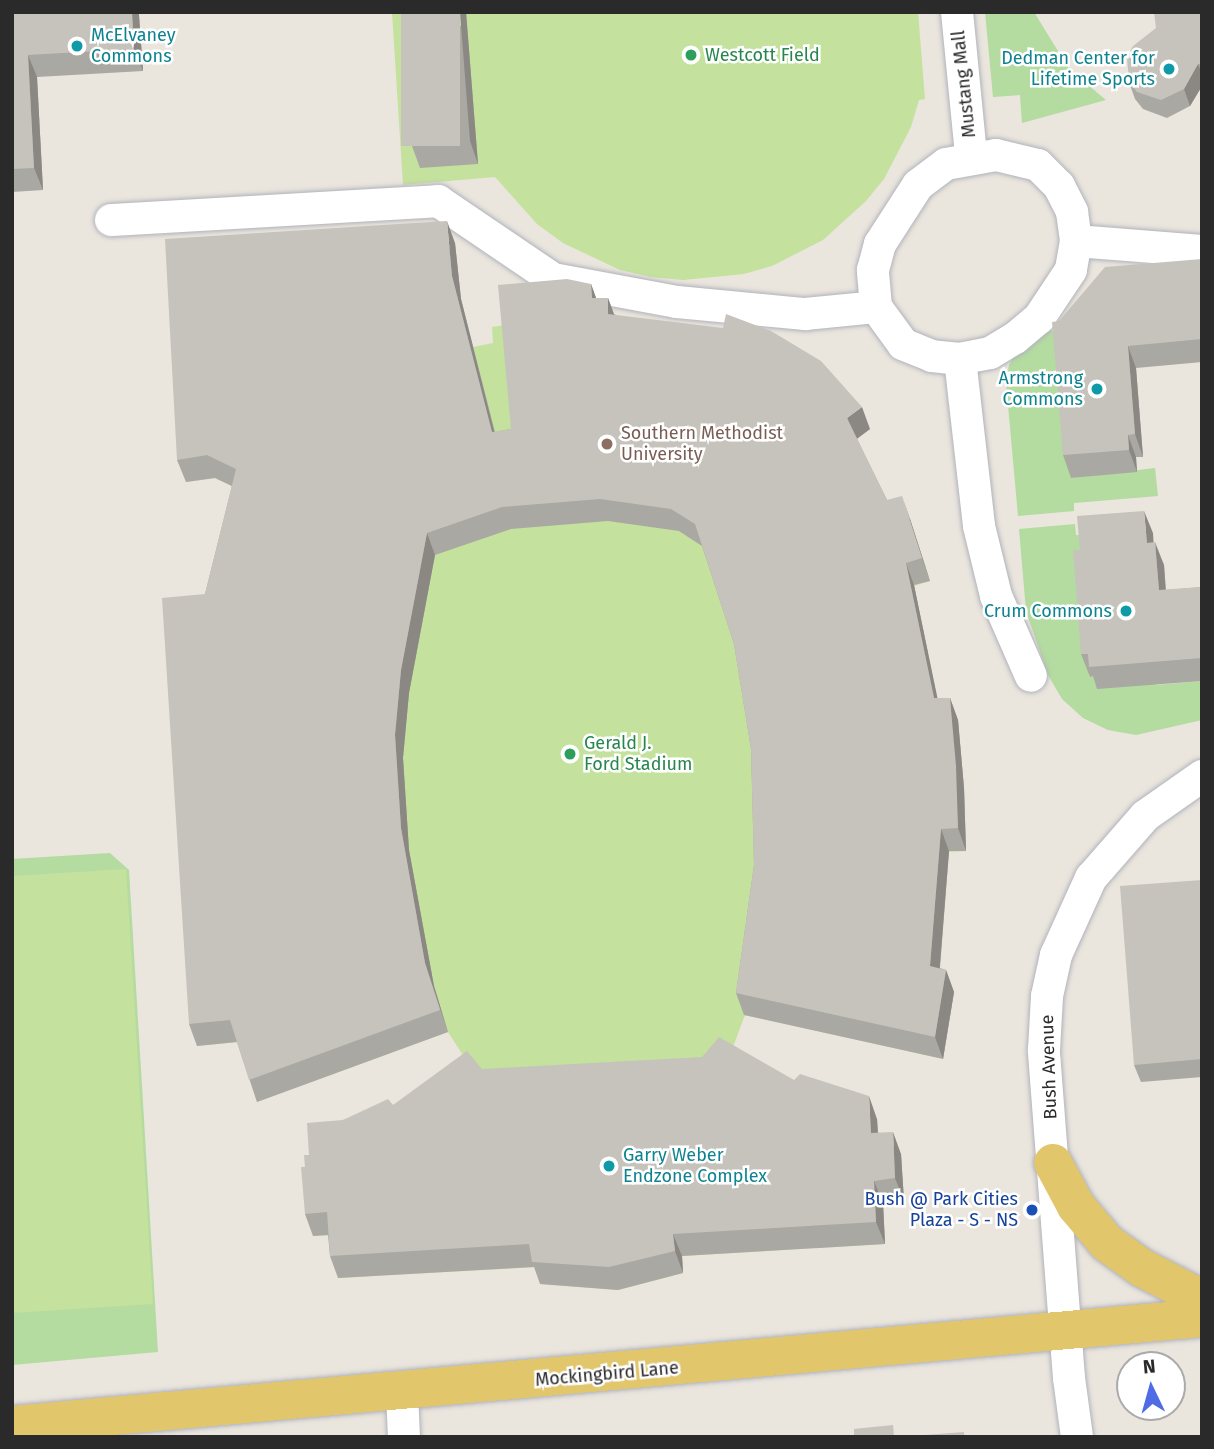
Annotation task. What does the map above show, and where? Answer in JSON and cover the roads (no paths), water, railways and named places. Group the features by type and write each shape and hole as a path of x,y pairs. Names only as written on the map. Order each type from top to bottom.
{"main road":[{"path":"1053,1163 1076,1206 1107,1243 1142,1268 1202,1299"},
{"name":"Mockingbird Lane","path":"12,1425 1202,1318"}],"street":[{"name":"Mustang Mall","path":"957,12 971,156"},
{"path":"971,156 1022,158 1038,165 1063,194 1072,212 1076,241 1071,270 1038,318 990,353 960,359 932,356 903,344 876,307 873,270 894,217 918,185 946,164 971,156"},
{"path":"111,220 438,201 553,279 677,302 792,313 876,307"},
{"path":"1076,241 1202,251"},
{"path":"960,359 979,526 996,596 1031,676"},
{"name":"Bush Avenue","path":"1077,1437 1066,1331 1045,1050 1047,996 1056,955 1091,878 1118,843 1156,807 1202,776"},
{"path":"402,1392 404,1437"}],"place":[{"name":"McElvaney Commons","path":"77,46"},
{"name":"Westcott Field","path":"691,55"},
{"name":"Dedman Center for Lifetime Sports","path":"1169,69"},
{"name":"Armstrong Commons","path":"1097,389"},
{"name":"Southern Methodist University","path":"607,444"},
{"name":"Crum Commons","path":"1126,611"},
{"name":"Gerald J. Ford Stadium","path":"570,754"},
{"name":"Garry Weber Endzone Complex","path":"609,1166"},
{"name":"Bush @ Park Cities Plaza - S - NS","path":"1032,1210"}]}
